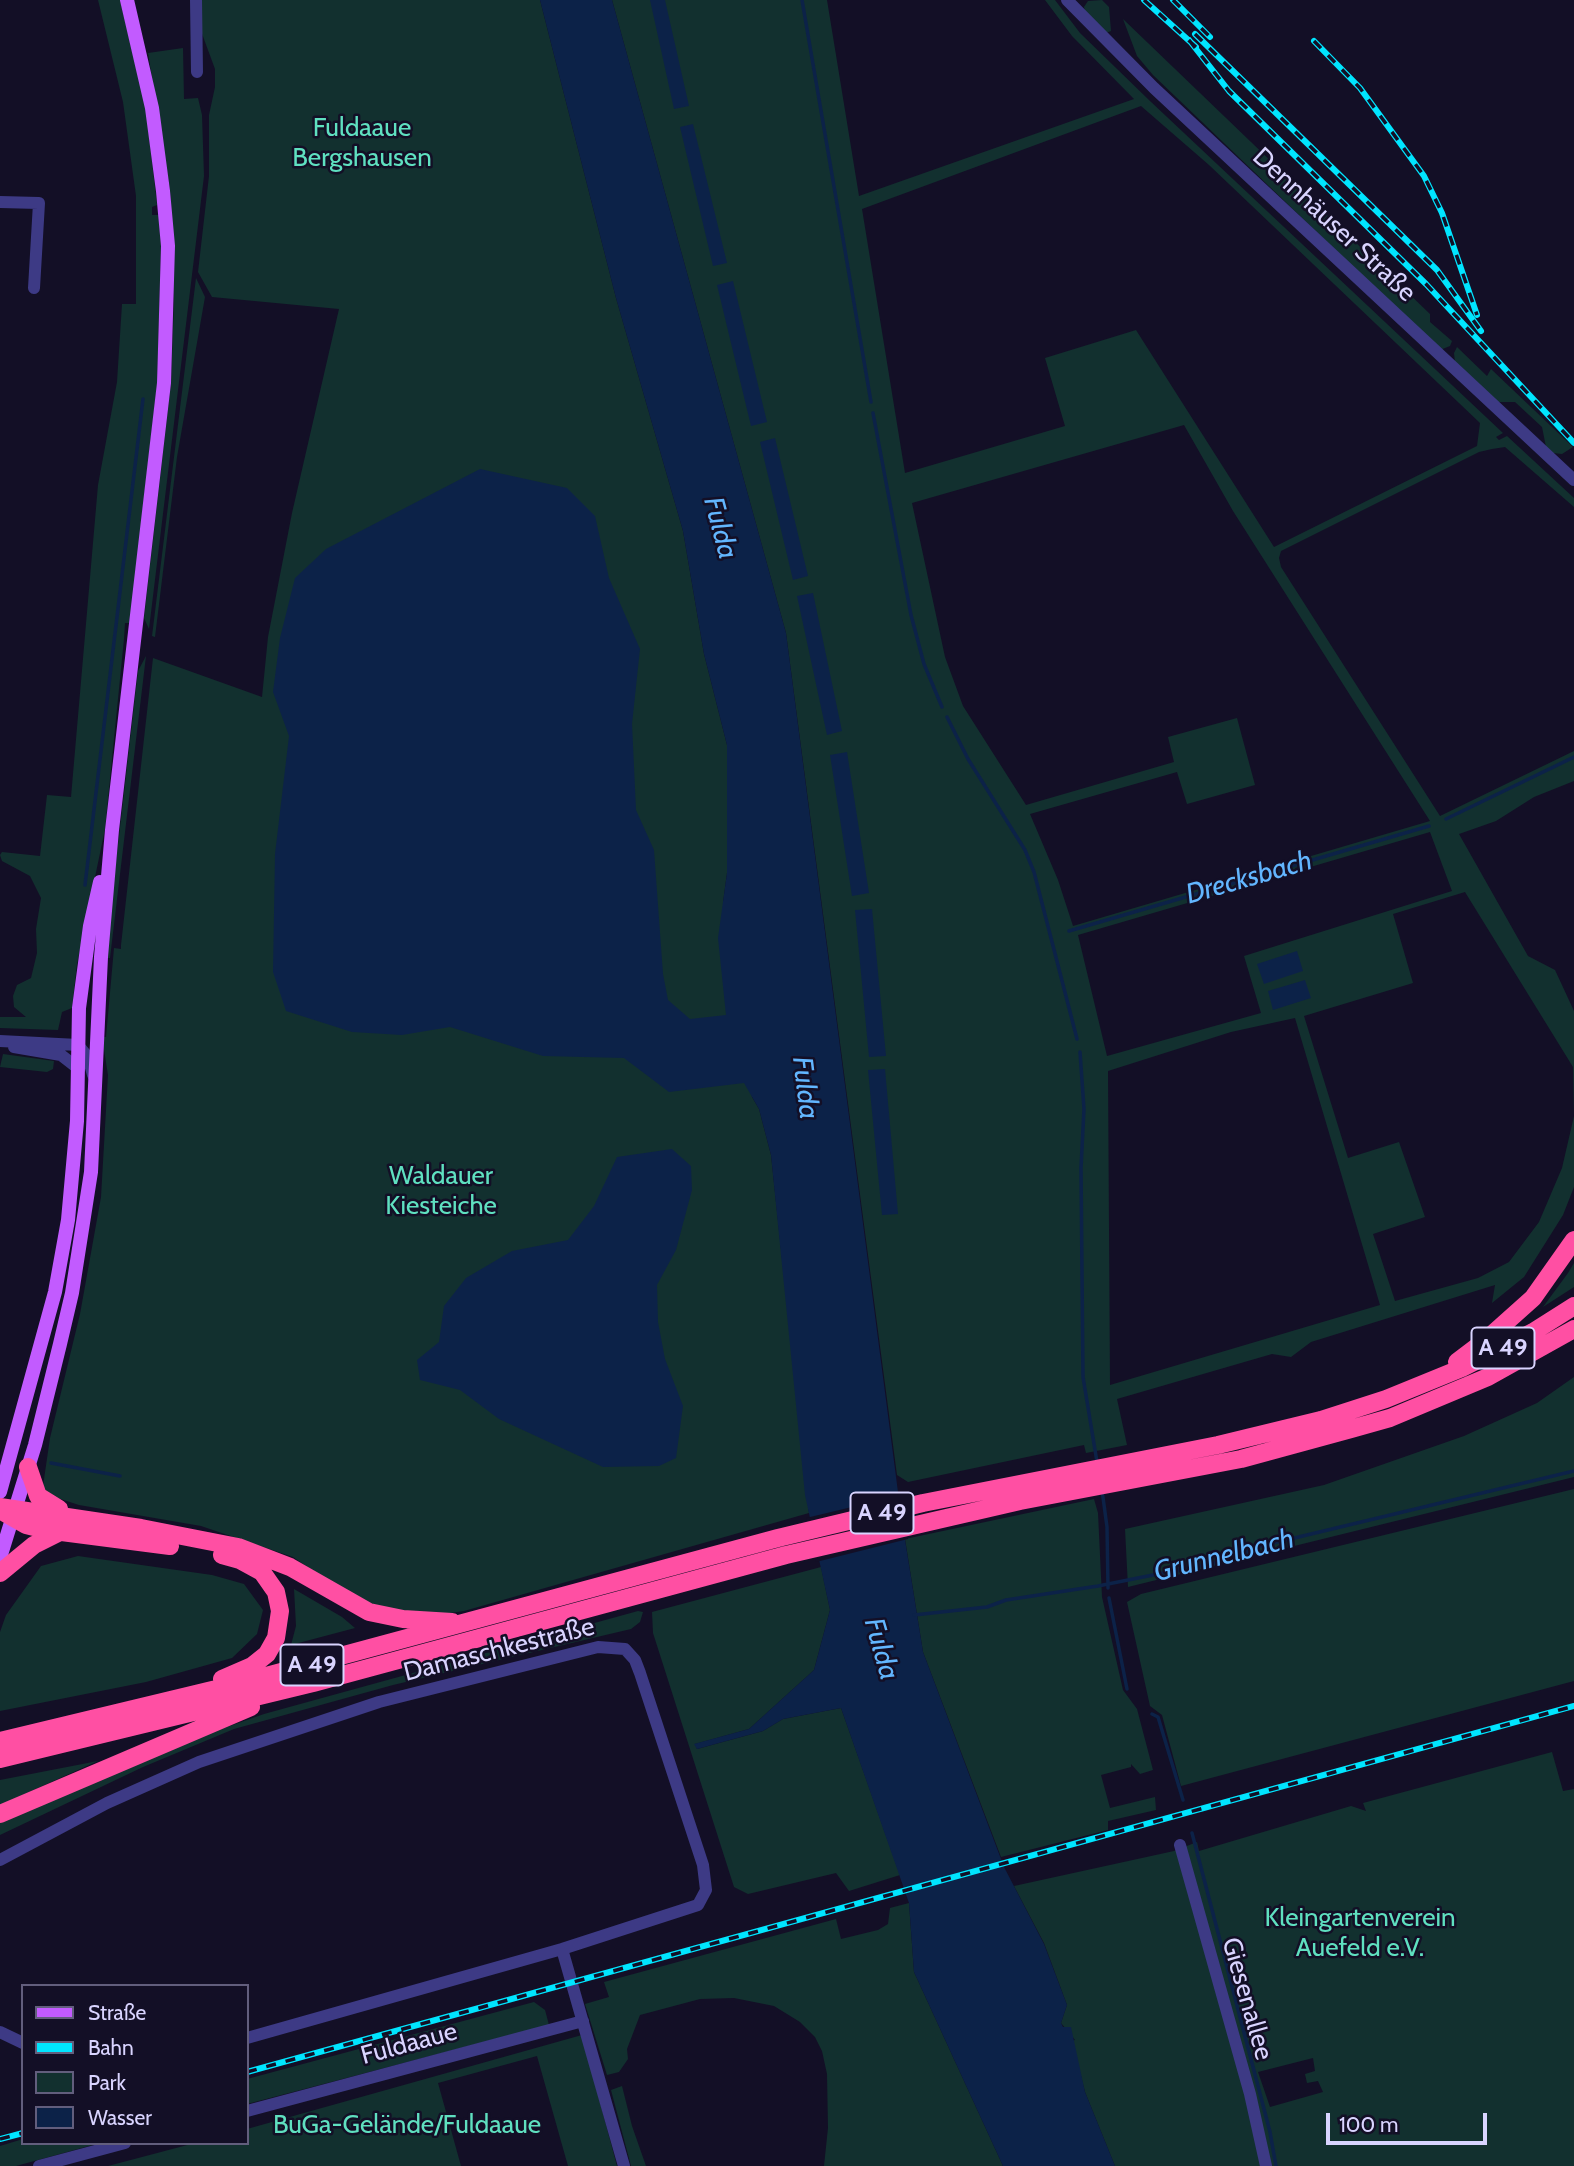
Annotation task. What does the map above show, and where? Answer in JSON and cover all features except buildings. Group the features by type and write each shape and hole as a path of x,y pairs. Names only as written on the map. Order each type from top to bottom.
{"highway":[{"path":"1429,1382 1520,1311 1556,1269 1574,1240"},
{"name":"A 49","path":"1157,1466 1321,1420 1429,1382 1491,1355 1574,1306"},
{"name":"A 49","path":"0,1759 313,1683 923,1503 1157,1466 1241,1459 1390,1418 1488,1377 1574,1329"},
{"path":"29,1468 40,1499 75,1517"},
{"path":"8,1511 75,1517 239,1547 290,1567 344,1600 385,1616 433,1622 483,1620"},
{"path":"8,1511 35,1528 127,1538 240,1560 262,1572 276,1592 280,1611 279,1630 273,1645 259,1660 240,1672 140,1708"},
{"path":"0,1573 34,1545 60,1532"},
{"name":"A 49","path":"0,1741 483,1620 616,1592"},
{"path":"0,1814 313,1683"}],"main road":[{"path":"0,1558 8,1511 29,1468 74,1281 90,1172 101,957 112,830 164,383 168,246 159,155 145,72 127,0"},
{"path":"0,1492 55,1292 75,1168 78,1045 86,951 112,830"}],"street":[{"path":"196,0 197,72"},
{"name":"Dennhäuser Straße","path":"1067,0 1134,69 1574,480"},
{"path":"0,202 39,203 34,288"},
{"path":"0,1043 78,1045 88,1056 96,1086"},
{"path":"0,1043 61,1055 79,1069"},
{"name":"Damaschkestraße","path":"0,1860 107,1803 199,1762 379,1702 598,1647 617,1646 632,1656 640,1673 703,1865 706,1890 693,1909 248,2038"},
{"name":"Giesenallee","path":"1180,1845 1250,2094 1266,2166"},
{"path":"562,1949 624,2166"},
{"name":"Fuldaaue","path":"248,2111 583,2021"},
{"path":"0,2032 21,2042"},
{"path":"39,2166 118,2145"}],"green space":[{"path":"98,0 120,0 146,109 157,205 152,207 152,215 159,215 161,246 157,384 130,623 125,623 105,829 77,964 72,1008 62,1012 58,1030 0,1028 0,1017 26,1017 14,1007 13,996 17,985 31,978 37,953 36,929 41,898 30,876 2,861 0,855 2,852 40,856 47,795 71,797 98,485 117,382 122,304 136,304 136,196 123,102"},
{"name":"Waldauer Kiesteiche","path":"201,0 540,0 616,298 683,531 704,654 727,745 727,873 723,903 752,1097 759,1109 771,1155 809,1513 464,1611 436,1615 386,1609 353,1598 293,1557 201,1526 79,1505 42,1493 50,1438 80,1314 101,1197 108,1075 102,1037 106,1037 114,948 121,949 153,658 262,697 268,637 292,513 339,309 212,297 198,272 209,176 209,115 215,87 215,69 201,31"},
{"path":"612,0 827,0 859,196 1134,99 1072,36 1045,0 1055,0 1080,33 1150,101 1503,433 1496,437 1499,440 1507,436 1574,498 1574,507 1505,447 1492,449 1479,452 1281,551 1279,558 1281,567 1440,816 1574,751 1574,781 1534,797 1496,821 1459,834 1528,956 1555,970 1574,1011 1574,1116 1574,1187 1563,1215 1524,1277 1492,1303 1495,1285 1311,1342 1291,1357 1272,1354 1117,1399 1127,1445 1086,1453 1084,1445 908,1482 897,1475 786,633","holes":["1141,106 1209,165 1480,423 1477,446 1274,547 1136,330 1045,358 1065,426 905,473 862,209","1184,425 1233,511 1430,821 1073,926 1058,880 1030,814 1177,772 1187,804 1255,785 1237,718 1168,737 1174,762 1026,805 963,706 945,657 912,503","1430,832 1452,891 1244,956 1261,1013 1107,1056 1078,935","1465,892 1573,1067 1574,1116 1562,1168 1539,1222 1509,1262 1478,1278 1395,1301 1373,1234 1425,1217 1399,1142 1348,1158 1304,1016 1413,983 1393,914","1295,1018 1380,1305 1110,1385 1108,1071 1231,1032"]},
{"path":"1102,0 1109,7 1111,31 1106,33 1085,12 1084,7 1088,1"},
{"path":"1123,19 1430,314 1430,322 1452,341 1450,346 1440,350 1153,75 1137,56"},
{"path":"183,48 184,99 198,98 202,115 204,176 149,629 144,618 171,383 174,302 170,190 148,53"},
{"path":"196,278 205,297 177,457 155,637 152,636"},
{"path":"1457,347 1487,376 1491,369 1573,447 1562,454 1553,453 1546,447 1542,427 1515,402 1497,402 1455,362 1454,353"},
{"path":"146,656 110,958 105,958 138,671"},
{"path":"3,1054 54,1061 53,1069 47,1072 0,1067"},
{"path":"1574,1263 1574,1287 1543,1307 1568,1273"},
{"path":"1574,1377 1574,1477 1128,1587 1125,1529 1324,1485 1464,1436 1537,1403"},
{"path":"1574,1489 1574,1681 1181,1786 1162,1715 1150,1706 1127,1602 1141,1594"},
{"path":"1094,1499 1098,1513 1102,1597 1123,1690 1137,1709 1153,1770 1140,1774 1131,1764 1131,1767 1101,1775 1110,1808 1155,1797 1156,1810 1108,1821 1108,1830 1001,1857 923,1652 905,1539"},
{"path":"78,1556 212,1575 244,1584 263,1610 257,1634 232,1658 146,1682 0,1711 0,1632 6,1615 41,1566"},
{"path":"821,1567 830,1610 814,1670 749,1729 695,1744 697,1749 763,1731 783,1719 841,1708 900,1875 849,1891 836,1873 748,1894 734,1887 653,1633 652,1612"},
{"path":"294,1589 342,1617 355,1628 291,1645 296,1626"},
{"path":"638,1611 643,1612 640,1622 631,1629 393,1685 234,1729 143,1767 0,1835 0,1822 187,1741 264,1714"},
{"name":"Kleingartenverein Auefeld e.V.","path":"1552,1752 1563,1791 1574,1789 1574,2166 1115,2166 1085,2092 1072,2041 1075,2040 1061,2023 1067,2005 1044,1943 1014,1886 1174,1851 1197,1842 1199,1851 1351,1806 1366,1811 1363,1803","holes":["1313,2058 1315,2071 1305,2074 1307,2083 1318,2081 1323,2092 1270,2107 1258,2072"]},
{"path":"98,1761 0,1805 0,1780"},
{"path":"909,1903 914,1972 1003,2166 824,2166 828,2128 827,2074 822,2051 815,2037 800,2022 774,2006 734,1998 700,1999 640,2015 627,2049 628,2059 619,2072 607,2075 585,2004 609,1997 604,1982 836,1919 841,1939 878,1930 888,1924 890,1908"},
{"path":"534,2002 545,2010 549,2025 248,2104 248,2079"},
{"name":"BuGa-Gelände/Fuldaaue","path":"582,2035 617,2166 568,2166 537,2056 438,2083 461,2166 108,2166 187,2145 248,2145 248,2129"},
{"path":"622,2086 646,2166 631,2166 611,2090"},
{"path":"21,2140 21,2145 93,2145 16,2166 0,2166 0,2146"}],"water":[{"name":"Fulda","path":"540,0 612,0 786,633 901,1515 923,1652 1004,1867 1044,1944 1067,2005 1061,2023 1063,2027 1071,2027 1085,2092 1115,2166 1003,2166 914,1972 909,1903 841,1708 783,1719 763,1731 697,1749 694,1744 749,1729 814,1670 830,1610 805,1495 771,1155 759,1109 744,1083 669,1092 624,1058 543,1056 450,1027 402,1035 352,1032 286,1011 273,972 275,854 289,736 273,692 280,638 295,578 326,549 480,469 567,488 595,516 609,578 640,649 632,724 636,810 654,850 663,974 668,1000 690,1019 726,1015 718,938 727,873 727,745 704,654 683,531 616,298"},
{"path":"650,0 665,0 689,106 674,109"},
{"path":"693,124 727,263 713,266 680,127"},
{"path":"733,281 767,422 751,426 717,285"},
{"path":"775,438 808,576 793,580 760,442"},
{"path":"813,593 842,731 827,735 797,596"},
{"path":"847,752 869,893 852,896 830,755"},
{"path":"872,909 886,1056 869,1057 855,910"},
{"path":"1297,951 1303,971 1264,984 1257,964"},
{"path":"1305,980 1311,998 1273,1010 1268,991"},
{"path":"885,1069 898,1214 882,1215 868,1070"},
{"path":"672,1149 691,1166 692,1190 676,1250 657,1285 658,1322 665,1359 683,1406 676,1458 659,1466 603,1467 499,1419 460,1390 420,1380 417,1360 439,1342 444,1306 466,1278 512,1251 568,1240 594,1206 617,1157"}],"pier":[{"path":"902,1495 908,1539 816,1562 806,1518"}],"waterway":[{"path":"802,0 871,402"},
{"path":"85,885 143,399"},
{"path":"873,413 911,615 924,664 942,707"},
{"path":"947,717 968,759 1025,850 1034,872 1077,1039"},
{"name":"Drecksbach","path":"1446,819 1574,757"},
{"name":"Drecksbach","path":"1069,931 1429,826"},
{"path":"1080,1052 1084,1109 1081,1168 1083,1377 1097,1462"},
{"path":"51,1463 120,1476"},
{"name":"Grunnelbach","path":"914,1615 987,1607 1006,1600 1098,1586 1228,1560 1261,1546 1574,1471"},
{"path":"1102,1490 1107,1527 1108,1588"},
{"path":"1109,1598 1127,1689"},
{"path":"1152,1714 1158,1717 1183,1800"},
{"path":"1192,1833 1270,2132 1276,2166"}],"railway":[{"path":"1144,0 1196,47"},
{"path":"1173,0 1210,37"},
{"path":"1195,34 1437,270 1481,331"},
{"path":"1189,40 1229,91 1426,284 1574,443"},
{"path":"1314,41 1360,88 1424,176 1442,213 1477,315"},
{"path":"248,2072 1574,1706"},
{"path":"0,2139 21,2134"}],"park label":[{"name":"Fuldaaue Bergshausen","path":"362,143"}]}
